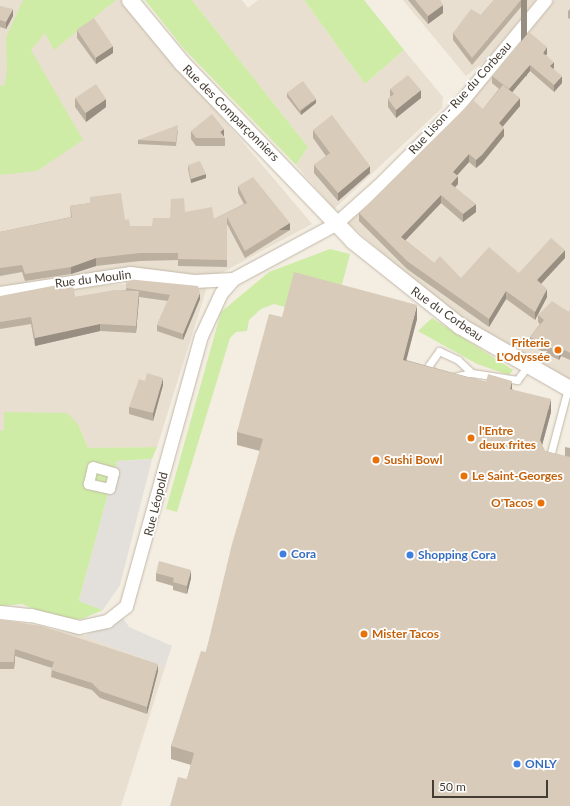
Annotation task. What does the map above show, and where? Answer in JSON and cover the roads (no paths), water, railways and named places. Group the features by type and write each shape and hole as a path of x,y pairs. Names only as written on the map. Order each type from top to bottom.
{"street":[{"name":"Rue des Comparçonniers","path":"130,0 182,63 335,224"},
{"name":"Rue Lison - Rue du Corbeau","path":"233,279 335,224 454,110 545,0"},
{"name":"Rue du Corbeau","path":"335,224 433,307 528,366 569,388"},
{"name":"Rue du Moulin","path":"0,292 130,272 194,281 233,279"},
{"name":"Rue Léopold","path":"0,612 31,615 79,627 107,621 126,606 201,336 221,293 233,279"}],"lane":[{"path":"472,373 458,360 438,351 429,365 432,375 442,377 472,373 517,380 528,366"},
{"path":"558,463 547,460 569,388"}],"place":[{"name":"Friterie L'Odyssée","path":"558,350"},
{"name":"l'Entre deux frites","path":"471,438"},
{"name":"Sushi Bowl","path":"376,460"},
{"name":"Le Saint-Georges","path":"464,476"},
{"name":"O'Tacos","path":"541,503"},
{"name":"Cora","path":"283,554"},
{"name":"Shopping Cora","path":"410,555"},
{"name":"Mister Tacos","path":"364,634"},
{"name":"ONLY","path":"517,764"}]}
